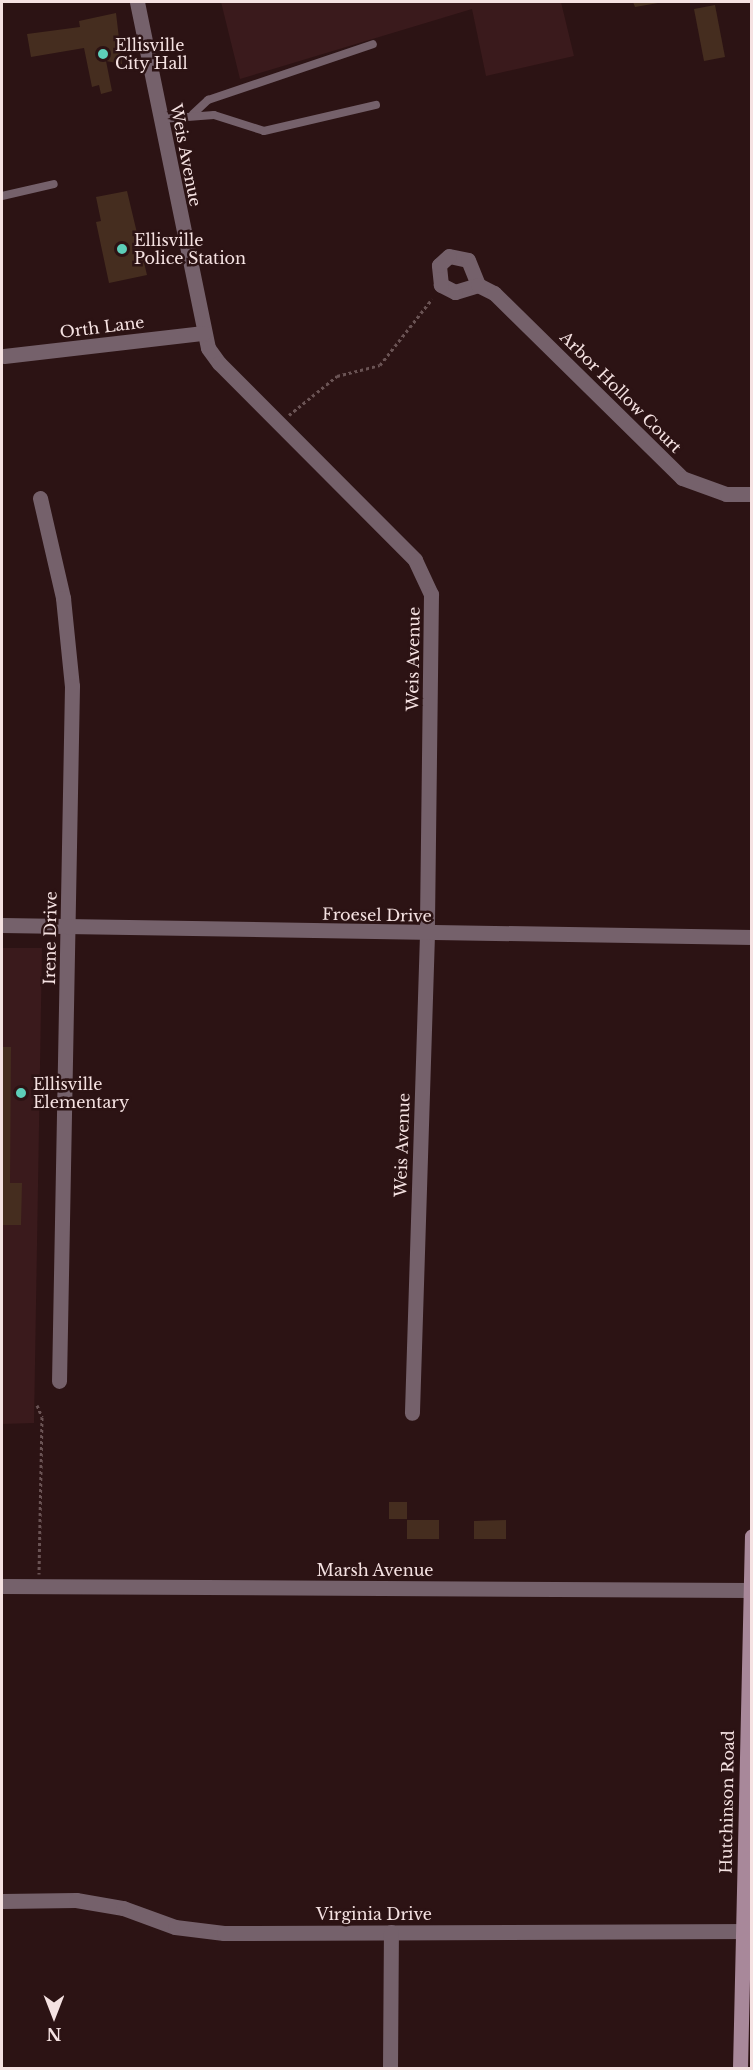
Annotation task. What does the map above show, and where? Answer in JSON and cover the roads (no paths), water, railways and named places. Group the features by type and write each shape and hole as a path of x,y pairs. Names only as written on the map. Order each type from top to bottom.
{"street":[{"name":"Weis Avenue","path":"137,2 204,333 219,363 415,560 425,574 433,615 427,934 412,1413"},
{"name":"Arbor Hollow Court","path":"478,285 494,293 682,478 726,494 752,494"},
{"name":"Orth Lane","path":"4,356 204,333"},
{"name":"Irene Drive","path":"40,498 63,598 72,686 59,1381"},
{"name":"Froesel Drive","path":"2,925 427,934 752,937"},
{"name":"Hutchinson Road","path":"740,2068 747,1931 749,1590 752,1536"},
{"name":"Marsh Avenue","path":"2,1586 749,1590"},
{"name":"Virginia Drive","path":"2,1901 76,1900 123,1908 175,1927 224,1933 747,1931"},
{"path":"390,2068 392,1932"}],"lane":[{"path":"193,114 208,100 374,44"},
{"path":"161,119 193,114 214,115 264,131 376,105"},
{"path":"2,196 54,184"}],"place":[{"name":"Ellisville City Hall","path":"103,54"},
{"name":"Ellisville Police Station","path":"122,249"},
{"name":"Ellisville Elementary","path":"21,1093"}]}
